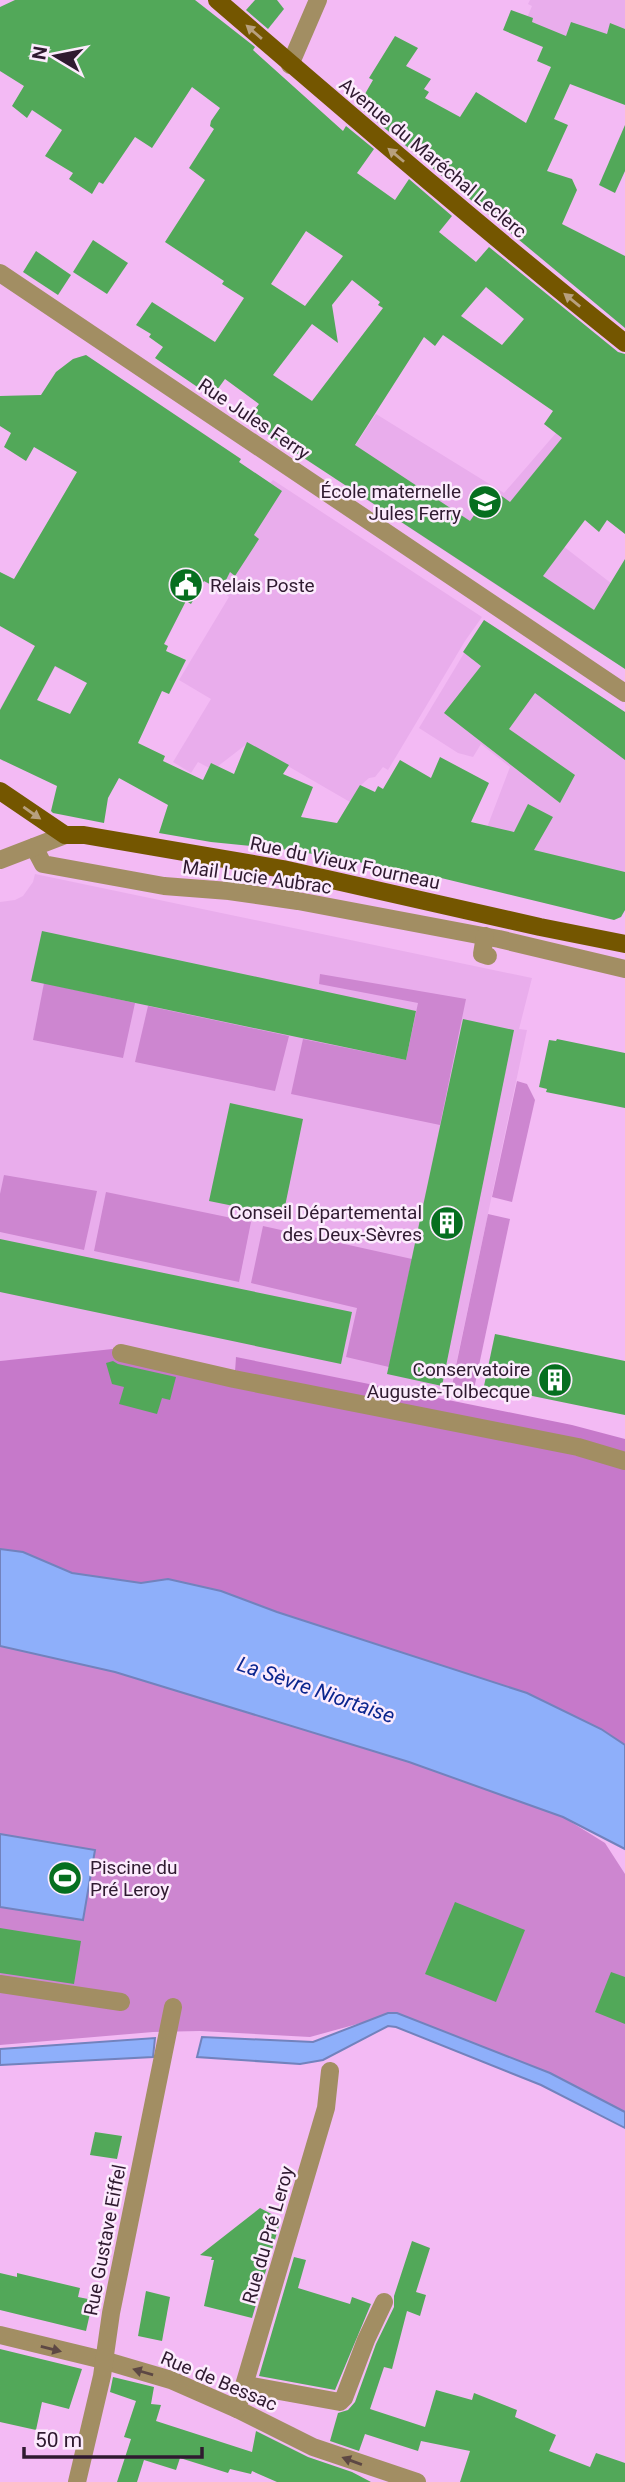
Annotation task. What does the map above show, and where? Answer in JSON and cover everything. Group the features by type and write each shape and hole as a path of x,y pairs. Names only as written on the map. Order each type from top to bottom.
{"main road":[{"name":"Avenue du Maréchal Leclerc","path":"217,0 490,235 625,343"},
{"path":"0,791 65,835"},
{"name":"Rue du Vieux Fourneau","path":"65,835 102,838 283,869 620,943"}],"street":[{"path":"290,65 318,0"},
{"name":"Rue Jules Ferry","path":"0,273 625,693"},
{"path":"0,860 65,835"},
{"name":"Mail Lucie Aubrac","path":"34,847 43,864 164,886 229,891 298,901 485,936 625,969"},
{"path":"485,936 482,954 488,956"},
{"path":"121,1353 234,1379 578,1447 625,1461"},
{"path":"0,1984 121,2002"},
{"name":"Rue Gustave Eiffel","path":"77,2482 173,2007"},
{"name":"Rue du Pré Leroy","path":"237,2409 326,2108 330,2071"},
{"path":"246,2385 340,2402 384,2302"},
{"name":"Rue de Bessac","path":"0,2335 171,2380 313,2447 417,2482"}],"shaded area":[{"path":"530,0 625,0 625,78 519,37 532,6 528,4"},
{"name":"École maternelle Jules Ferry","path":"612,354 563,546 625,594 625,606 595,650 334,478 376,414 504,493 556,433"},
{"path":"86,355 210,438 208,442 221,450 223,447 241,459 239,462 270,483 273,480 482,617 388,770 383,767 375,777 369,778 350,802 248,743 213,770 198,762 191,773 173,762 211,699 179,680 229,597 197,578 148,678 83,643 67,673 55,667 4,762 0,759 0,709 38,640 0,606 77,472 0,426 0,396 41,395 56,372 73,359"},
{"path":"484,620 625,712 625,910 621,917 468,885 510,767 481,744 473,757 458,753 419,728"},
{"name":"Conseil Départemental des Deux-Sèvres","path":"35,874 532,978 519,1029 527,1030 448,1402 236,1358 235,1372 40,1358 0,1361 0,902 23,896"},
{"path":"320,974 466,999 440,1125 291,1094 303,1039 406,1060 418,1003 319,984"},
{"path":"44,983 135,1003 123,1058 33,1040"},
{"path":"148,1006 289,1036 275,1091 135,1062"},
{"path":"517,1081 527,1084 535,1100 512,1202 492,1197"},
{"path":"4,1175 97,1191 84,1250 0,1232 0,1194"},
{"path":"106,1192 251,1222 239,1282 94,1251"},
{"path":"488,1214 510,1219 474,1389 452,1385"},
{"path":"263,1226 412,1259 389,1367 346,1357 357,1308 251,1283"},
{"path":"122,1348 235,1371 236,1357 572,1425 625,1439 625,1745 601,1729 527,1693 277,1612 221,1591 168,1579 141,1583 72,1573 23,1552 0,1549 0,1361"},
{"path":"0,1646 115,1672 409,1762 563,1817 605,1843 625,1874 625,2118 390,2015 310,2037 200,2031 153,2032 0,2045"}],"water":[{"name":"La Sèvre Niortaise","path":"0,1549 23,1552 72,1573 141,1583 168,1579 221,1591 277,1612 527,1693 601,1729 625,1745 625,1849 563,1817 409,1762 115,1672 0,1646"},
{"path":"0,1834 95,1850 83,1920 0,1907"},
{"path":"388,2013 397,2013 550,2073 625,2112 625,2128 541,2085 396,2027 388,2026 323,2060 300,2064 197,2057 202,2037 313,2042"},
{"path":"155,2038 153,2057 0,2065 0,2049"}],"building":[{"path":"15,0 195,0 255,47 253,50 343,131 346,126 374,149 357,173 395,200 409,179 452,216 439,232 476,262 489,247 618,352 625,354 625,534 607,520 599,532 585,520 543,576 594,610 625,559 625,669 246,420 259,404 225,379 212,397 155,358 163,347 149,337 151,334 136,325 152,302 215,342 244,298 222,284 224,281 165,242 205,180 189,168 214,129 210,126 211,121 220,108 192,87 152,148 135,137 103,184 99,182 92,194 69,179 73,173 45,156 62,130 32,110 27,118 12,106 24,86 0,71 0,7","holes":["306,231 343,256 305,306 271,284","352,280 380,302 378,305 383,308 312,401 273,375 312,324 338,343 332,305","486,287 524,319 502,345 461,316","443,335 553,411 544,424 562,438 510,502 492,489 470,521 355,445 424,337 435,346"]},
{"path":"255,0 277,0 284,9 268,29 246,10"},
{"path":"511,10 533,18 532,22 566,36 571,22 607,34 610,23 625,29 625,105 570,84 554,119 568,125 547,171 572,179 577,190 562,224 625,256 625,328 358,106 373,80 369,78 395,36 418,48 406,66 431,79 424,89 429,92 425,98 460,117 476,92 526,123 551,67 537,61 543,47 503,30"},
{"path":"625,125 625,171 615,193 599,185"},
{"path":"93,240 128,263 107,294 73,272"},
{"path":"36,251 71,275 58,295 23,272"},
{"path":"86,355 241,459 239,462 282,491 254,535 259,539 235,576 230,572 221,590 204,581 191,604 186,601 164,644 168,646 166,651 186,660 169,694 162,691 138,743 165,756 163,761 203,780 211,763 234,774 247,742 289,765 283,774 313,787 301,817 337,823 360,785 375,792 378,786 383,789 400,760 431,778 440,757 489,783 471,822 514,832 528,804 553,817 534,850 625,872 625,910 621,917 614,920 433,876 342,859 159,833 168,805 119,778 108,798 104,823 51,811 57,786 0,759 0,710 35,646 0,626 0,572 14,579 77,472 34,447 26,461 4,447 11,433 0,426 0,396 41,395 56,372 73,359","holes":["55,666 87,683 70,714 37,700"]},
{"path":"484,620 625,712 625,760 535,693 509,729 575,775 560,803 444,713 481,666 463,652"},
{"path":"42,931 416,1011 406,1060 31,981"},
{"name":"Conseil Départemental des Deux-Sèvres","path":"463,1019 514,1030 442,1386 387,1374"},
{"path":"557,1039 625,1053 625,1108 546,1092 547,1089 539,1087 549,1040"},
{"path":"230,1103 303,1119 283,1216 209,1201"},
{"path":"0,1239 352,1312 341,1364 0,1292"},
{"name":"Conservatoire Auguste-Tolbecque","path":"495,1334 625,1361 625,1415 484,1386"},
{"path":"113,1361 176,1377 170,1400 162,1398 157,1414 119,1404 124,1387 112,1384 106,1363"},
{"path":"455,1902 525,1930 496,2002 425,1974"},
{"path":"0,1928 81,1941 74,1984 0,1973"},
{"path":"611,1972 625,1977 625,2024 595,2012"},
{"path":"95,2132 122,2136 117,2159 90,2155"},
{"path":"260,2208 281,2219 252,2318 204,2306 214,2260 211,2260 212,2257 200,2255"},
{"path":"412,2241 430,2248 416,2292 426,2295 420,2316 407,2311 392,2369 384,2367 370,2409 425,2427 436,2390 472,2400 474,2393 517,2410 515,2417 556,2435 549,2451 590,2467 596,2453 625,2463 625,2482 460,2482 470,2451 421,2441 418,2451 365,2434 359,2451 330,2441 338,2413 348,2410 355,2402 376,2344 394,2307 394,2296"},
{"path":"294,2257 306,2260 298,2288 350,2304 352,2297 371,2304 335,2390 259,2376"},
{"path":"0,2273 17,2277 17,2273 80,2288 78,2297 93,2300 86,2331 0,2310"},
{"path":"146,2291 170,2297 162,2341 138,2336"},
{"path":"0,2349 82,2369 69,2409 42,2402 36,2430 0,2422"},
{"path":"113,2377 154,2387 151,2404 161,2405 156,2421 252,2452 256,2431 308,2457 352,2472 371,2482 277,2482 252,2471 251,2474 230,2469 228,2473 180,2458 176,2470 144,2460 137,2482 117,2482 131,2439 124,2437 136,2401 110,2392"}],"place":[{"name":"École maternelle Jules Ferry","path":"485,502"},
{"name":"Relais Poste","path":"186,585"},
{"name":"Conseil Départemental des Deux-Sèvres","path":"447,1223"},
{"name":"Conservatoire Auguste-Tolbecque","path":"555,1380"},
{"name":"Piscine du Pré Leroy","path":"65,1878"}]}
